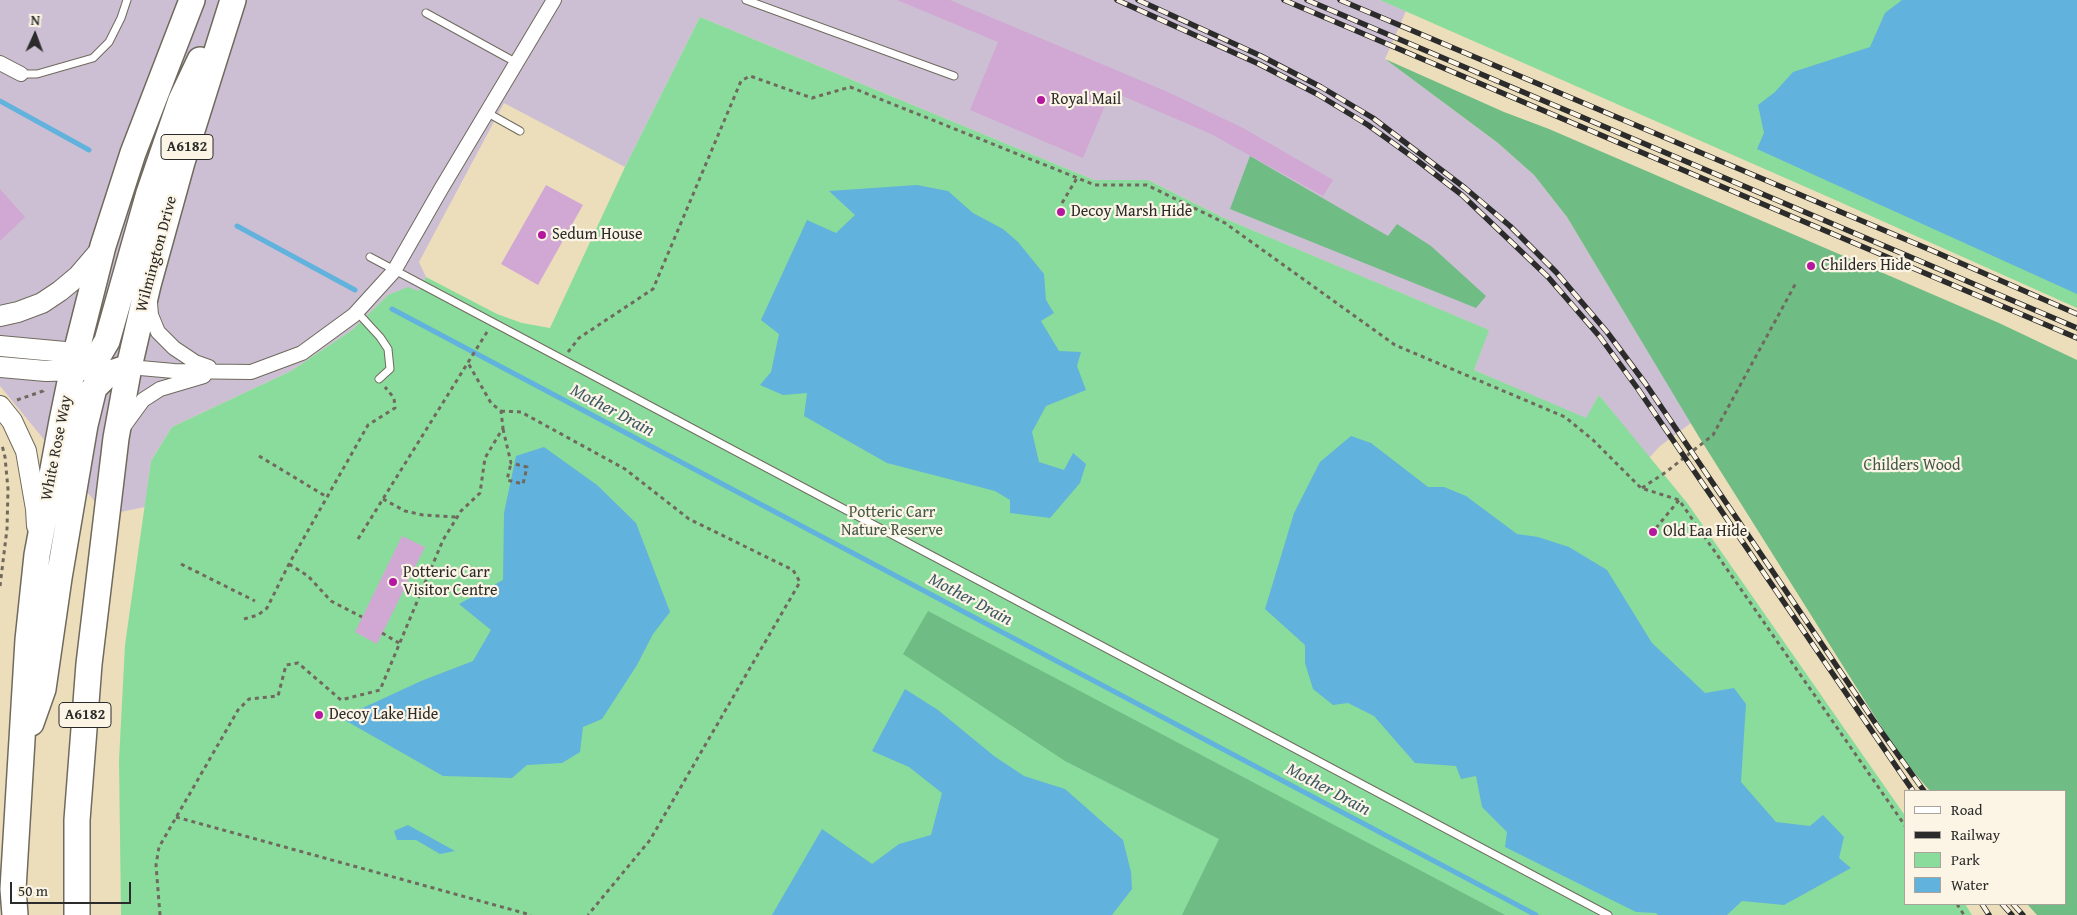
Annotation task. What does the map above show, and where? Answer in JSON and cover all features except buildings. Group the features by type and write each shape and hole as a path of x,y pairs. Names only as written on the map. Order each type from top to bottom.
{"highway":[{"name":"White Rose Way","path":"15,915 13,889 21,753 28,640 37,555 81,361 103,246 133,153 192,0"},
{"name":"Wilmington Drive","path":"77,915 77,820 89,664 116,438 129,367 148,285 182,162 231,5"},
{"path":"81,361 107,342 149,194 182,100 200,60 231,5"},
{"path":"21,753 43,689 59,578 85,425 94,388 108,374 129,367"}],"street":[{"path":"0,346 81,361 129,367 222,372 251,372 302,353 357,312 394,271 486,112 554,0"},
{"path":"0,62 20,74"},
{"path":"0,316 18,312 42,302 60,291 78,276 103,246"},
{"path":"148,285 151,316 158,332 174,348 195,362 222,372"},
{"path":"0,367 46,372 81,361 129,367"},
{"path":"116,438 130,415 143,400 160,389 222,372"},
{"path":"0,406 12,421 26,452 36,509 37,555"}],"lane":[{"path":"20,74 37,74 94,58 109,42 121,18 127,0"},
{"path":"746,0 954,76"},
{"path":"426,14 517,62"},
{"path":"486,112 520,132"},
{"path":"370,257 1608,915"},
{"path":"357,312 380,337 388,349 390,369 379,379"}],"path":[{"path":"561,360 579,338 653,288 740,81 750,76 812,98 850,87 1095,185 1147,185 1225,223 1394,345 1565,417 1593,440 1641,488 1679,500 1904,825"},
{"path":"1062,203 1077,178"},
{"path":"1641,488 1666,472 1714,435 1797,281"},
{"path":"358,539 479,344"},
{"path":"468,363 492,403 501,411 521,412 625,469 689,519 793,570 800,582 650,840 588,915"},
{"path":"244,619 258,615 267,608 289,564 368,425 395,408 394,398 379,379"},
{"path":"501,411 511,463 507,480 523,484 527,467 511,463"},
{"path":"160,915 156,865 159,847 238,710 249,699 278,696 286,665 298,663 340,700 380,690 443,540 461,511 480,493 485,458 503,428"},
{"path":"0,439 5,457 8,489 7,529 0,586"},
{"path":"259,456 327,496"},
{"path":"383,499 405,511 423,515 457,517"},
{"path":"1656,528 1679,500"},
{"path":"181,564 254,601"},
{"path":"289,564 308,576 331,601 362,617"},
{"path":"382,633 399,642"},
{"path":"176,817 531,915"}],"shaded area":[{"path":"0,0 1380,0 1406,11 1385,59 1498,143 1534,175 1567,217 1691,423 1660,446 1649,458 1599,395 1586,419 1474,370 1488,330 1226,219 1148,180 1094,180 700,17 625,167 504,103 419,262 426,277 418,291 388,295 352,330 291,371 172,427 151,461 145,507 106,515 0,386"}],"green space":[{"path":"1380,0 2077,0 2077,308 1833,199"},
{"name":"Potteric Carr Nature Reserve","path":"700,17 1094,180 1148,180 1226,219 1489,330 1474,370 1586,418 1599,395 1688,504 1904,814 1904,905 1966,905 1972,915 121,915 119,760 125,645 151,461 172,427 291,371 352,330 388,295 408,287 418,291 426,277 497,314 522,323 550,328 625,167"},
{"name":"Childers Wood","path":"1385,59 1504,112 1549,129 1999,323 2077,360 2077,915 2037,915 2028,905 2067,905 2067,790 1929,790 1899,755 1699,437 1567,217 1534,175 1498,143"},
{"path":"1250,156 1388,236 1397,224 1431,246 1486,296 1476,308 1230,209"},
{"path":"928,611 1505,915 1182,915 1219,839 1065,761 903,654"}],"water":[{"path":"1902,0 2077,0 2077,294 1757,149 1764,133 1758,105 1775,92 1793,72 1870,47 1885,13"},
{"path":"917,185 948,191 973,213 1003,229 1018,242 1044,274 1046,300 1054,313 1041,321 1059,351 1081,352 1077,366 1086,390 1046,406 1032,432 1039,462 1064,470 1073,453 1086,464 1080,483 1050,518 1010,513 1010,500 995,491 887,463 804,416 807,393 783,395 760,385 771,372 779,334 761,320 807,220 836,233 855,215 829,191"},
{"path":"1351,436 1371,443 1428,487 1444,487 1466,496 1517,534 1538,537 1569,547 1607,570 1652,643 1705,693 1734,688 1746,704 1741,782 1776,822 1810,826 1823,815 1844,837 1839,858 1851,868 1784,905 1742,901 1727,915 1658,915 1656,913 1636,912 1505,847 1507,832 1482,807 1476,776 1461,779 1456,766 1415,763 1374,716 1348,703 1333,705 1313,689 1305,663 1305,645 1265,609 1294,513 1320,462"},
{"path":"544,447 597,485 636,523 670,612 653,634 637,665 602,719 583,727 580,752 562,763 527,765 512,778 443,776 341,718 421,681 473,661 491,630 459,604 503,580 504,513 516,456"},
{"path":"905,689 938,710 994,756 1024,776 1065,789 1123,840 1131,872 1132,889 1112,915 772,915 822,829 872,864 899,844 931,835 942,793 909,767 872,751"},
{"path":"408,825 455,851 440,854 416,840 397,840 394,831"}],"waterway":[{"name":"Mother Drain","path":"0,101 89,150"},
{"name":"Mother Drain","path":"237,226 355,290"},
{"name":"Mother Drain","path":"392,309 1536,915"}],"railway":[{"path":"1117,0 1259,64 1317,94 1368,125 1462,195 1548,277 1600,337 1638,389 1912,790"},
{"path":"1138,0 1261,56 1321,87 1373,118 1465,188 1510,226 1556,272 1607,332 1645,383 1878,727 1923,790"},
{"path":"1284,0 2077,338"},
{"path":"1307,0 2077,328"},
{"path":"1340,0 1933,251 2077,314"},
{"path":"1983,905 1989,915"},
{"path":"2003,905 2012,915"},
{"path":"2014,905 2023,915"}],"place":[{"name":"Royal Mail","path":"1041,100"},
{"name":"Decoy Marsh Hide","path":"1061,212"},
{"name":"Sedum House","path":"542,235"},
{"name":"Childers Hide","path":"1811,266"},
{"name":"Old Eaa Hide","path":"1653,532"},
{"name":"Potteric Carr Visitor Centre","path":"393,582"},
{"name":"Decoy Lake Hide","path":"319,715"}]}
